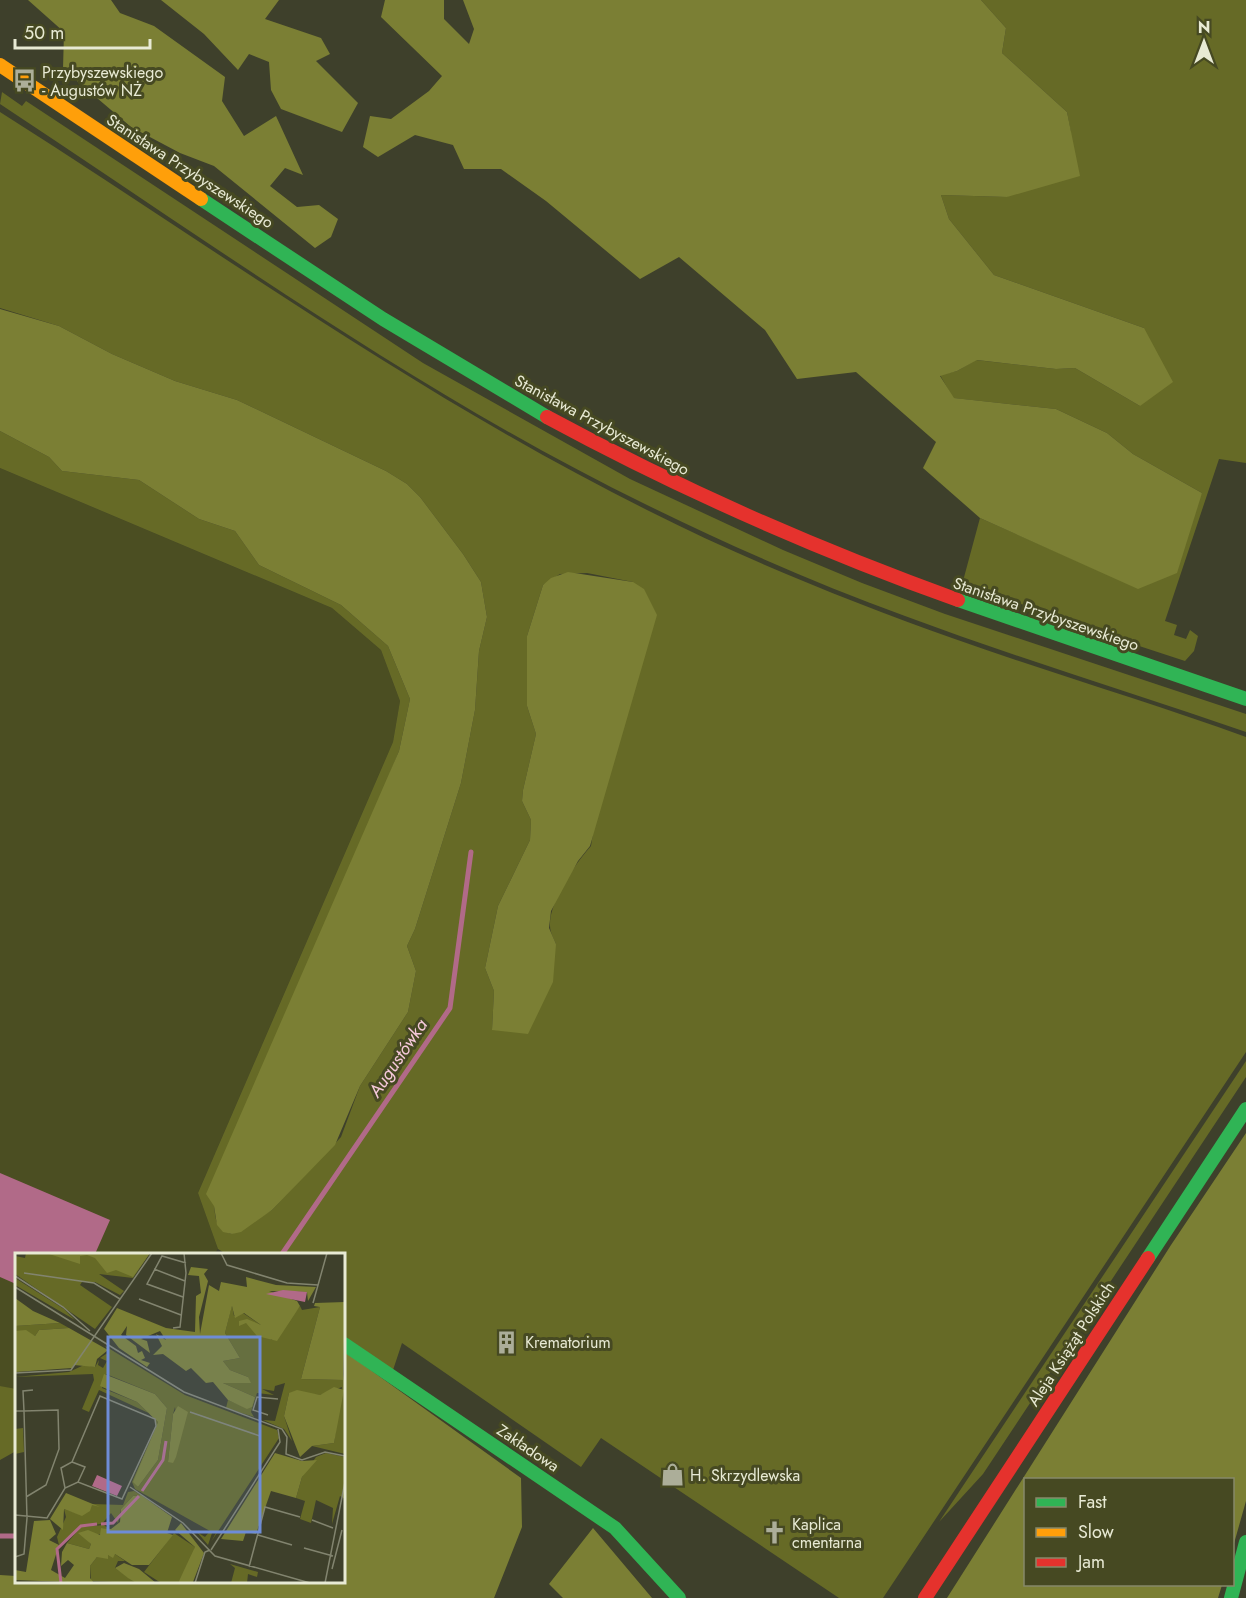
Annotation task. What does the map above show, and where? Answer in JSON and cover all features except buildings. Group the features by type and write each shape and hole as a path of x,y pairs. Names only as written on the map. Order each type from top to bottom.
{"street":[{"name":"Stanisława Przybyszewskiego","path":"0,65 435,351 617,455 744,517 891,578 979,610 1246,699"},
{"name":"Aleja Książąt Polskich","path":"925,1598 1246,1108"},
{"name":"Zakładowa","path":"345,1345 615,1528 679,1598"},
{"path":"1231,1598 1246,1542"}],"shaded area":[{"path":"28,0 111,0 120,13 154,26 225,77 222,101 244,136 276,116 303,175 285,168 270,186 297,207 319,205 338,219 331,237 315,248 214,166 180,153 131,127 63,69 64,32"},
{"path":"161,0 279,0 265,19 321,38 330,54 316,61 358,103 342,132 281,109 271,90 269,62 249,54 238,70 204,34"},
{"path":"385,0 444,0 444,19 469,44 474,29 463,0 981,0 1006,28 1002,53 1067,112 1080,176 1007,197 941,195 949,219 994,275 1144,328 1173,382 1140,406 1075,368 1056,369 977,360 957,371 940,376 954,398 1056,409 1107,433 1133,454 1202,493 1177,573 1138,589 980,518 923,468 936,442 856,372 797,379 765,330 679,257 640,279 546,201 501,169 464,169 453,145 415,135 378,157 363,147 370,116 391,119 429,91 442,76 381,17"},
{"path":"981,0 1246,0 1246,463 1219,459 1165,621 1177,625 1174,635 1186,639 1190,630 1198,636 1194,651 1185,661 1069,623 963,581 980,518 1138,588 1202,493 1133,454 1107,433 1056,409 953,398 940,375 957,371 976,360 1056,369 1075,368 1140,406 1144,328 994,275 949,219 941,195 1007,197 1071,133 1067,112 1002,53 1006,28"},
{"path":"2,92 22,106 26,101 423,363 630,479 783,550 862,583 945,614 1246,714 1246,732 990,646 839,591 710,535 562,462 398,366 237,263 0,104"},
{"path":"0,112 399,370 563,466 647,510 760,563 875,609 989,651 1246,737 1246,1052 883,1598 839,1598 601,1438 581,1467 402,1343 393,1370 345,1337 345,1253 224,1253 218,1249 198,1193 393,742 400,701 381,650 332,608 0,468 0,431 49,457 62,471 139,480 199,519 235,531 259,565 341,605 388,646 410,699 399,751 214,1206 216,1220 220,1227 232,1234 272,1210 341,1137 360,1086 408,1012 416,971 407,946 415,929 461,783 475,710 479,651 487,617 481,582 420,497 407,484 386,471 237,400 175,381 112,354 59,326 0,308","holes":["587,573 633,582 591,846 571,873 554,906 550,926 556,944 492,1030 494,991 485,968 498,906 530,840 531,820 522,801 536,734 527,706 527,636 543,585 560,574"]},
{"path":"0,309 59,326 112,354 175,381 237,400 386,471 407,484 420,497 481,582 487,617 479,651 475,710 461,783 415,929 407,946 416,971 408,1012 360,1086 335,1145 272,1210 241,1232 232,1234 223,1232 217,1225 214,1206 206,1194 399,751 410,699 388,646 341,605 259,565 235,531 199,519 139,480 62,471 49,457 0,431"},
{"path":"0,468 332,608 381,650 400,701 393,742 198,1193 218,1249 215,1253 15,1253 15,1390 0,1386"},
{"path":"568,572 633,582 644,589 657,615 590,846 578,861 551,911 549,928 556,944 553,982 528,1034 492,1030 494,991 485,968 498,906 530,840 531,820 522,801 536,734 527,706 527,636 543,585 551,578"},
{"path":"1246,1061 1246,1077 983,1474 939,1522"},
{"path":"1246,1133 1246,1501 1234,1543 1234,1478 1024,1478 1024,1586 1222,1586 1218,1598 947,1598 1171,1245"},
{"path":"0,1173 110,1220 95,1253 15,1253 15,1284 0,1277"},
{"path":"345,1352 521,1478 522,1527 494,1598 0,1598 0,1575 15,1576 15,1583 345,1583"},
{"path":"0,1386 15,1389 15,1452 0,1460"},
{"path":"593,1528 652,1598 563,1598 549,1584"}],"waterway":[{"name":"Augustówka","path":"283,1253 450,1008 471,852"},
{"name":"Augustówka","path":"0,1536 15,1536"}],"traffic: fast":[{"path":"201,199 383,319 547,417"},
{"path":"958,600 1246,699"},
{"path":"1148,1258 1246,1109"},
{"path":"345,1345 615,1528 679,1598"},
{"path":"1231,1598 1246,1542"}],"traffic: slow":[{"path":"0,65 201,199"}],"traffic: jam":[{"path":"547,417 647,469 749,516 853,560 958,600"},
{"path":"925,1598 1148,1258"}],"place":[{"name":"Przybyszewskiego - Augustów NŻ","path":"24,81"},
{"name":"Krematorium","path":"507,1342"},
{"name":"H. Skrzydlewska","path":"672,1475"},
{"name":"Kaplica cmentarna","path":"774,1533"}]}
